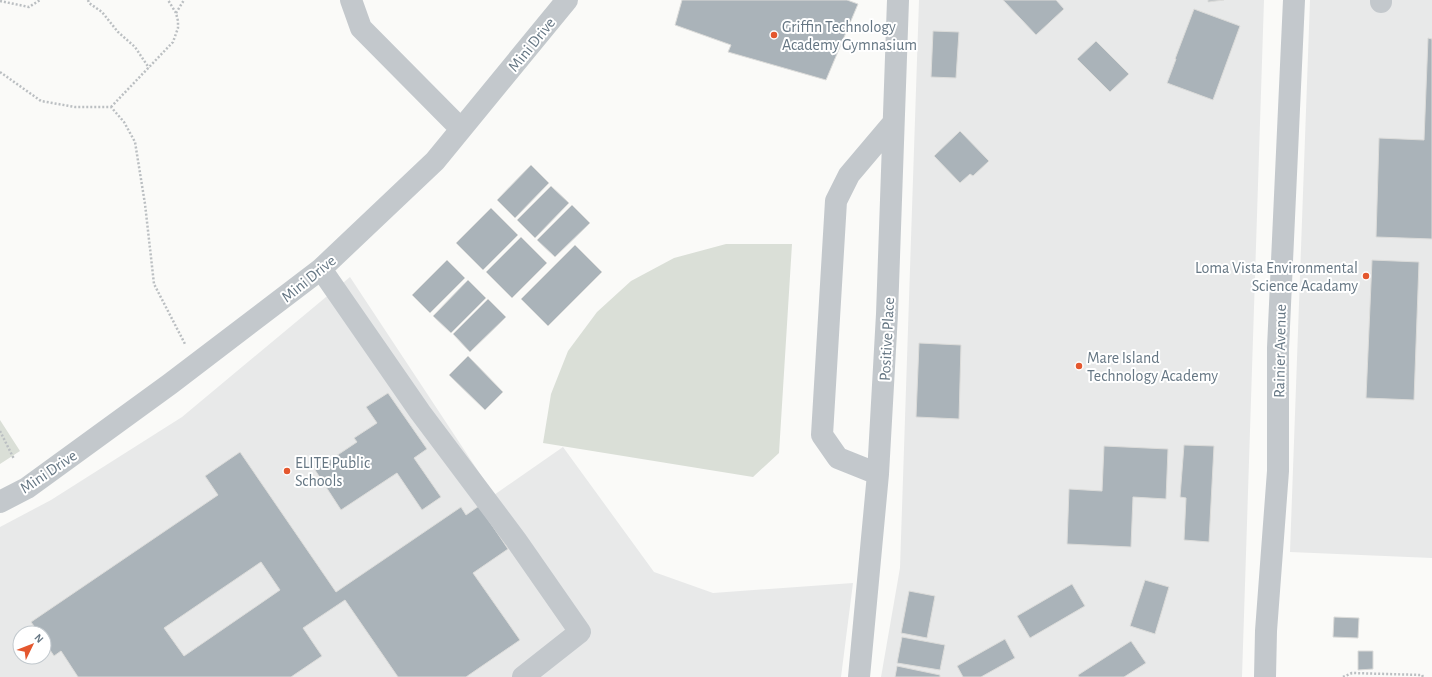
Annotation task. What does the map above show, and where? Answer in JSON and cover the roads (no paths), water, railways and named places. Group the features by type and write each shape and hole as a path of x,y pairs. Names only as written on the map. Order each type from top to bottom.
{"street":[{"path":"351,0 361,28 461,129"},
{"name":"Mini Drive","path":"0,502 27,488 164,389 321,269 435,161 567,0"},
{"name":"Positive Place","path":"859,677 878,474 887,314 898,0"},
{"name":"Rainier Avenue","path":"1265,677 1266,631 1278,471 1278,348 1294,0"},
{"path":"878,474 838,458 822,435 836,201 849,174 893,124"},
{"path":"321,269 420,412 516,540 580,632 523,677"}],"place":[{"name":"Griffin Technology Academy Gymnasium","path":"774,35"},
{"name":"Loma Vista Environmental Science Acadamy","path":"1366,276"},
{"name":"Mare Island Technology Academy","path":"1079,366"},
{"name":"ELITE Public Schools","path":"287,471"}]}
